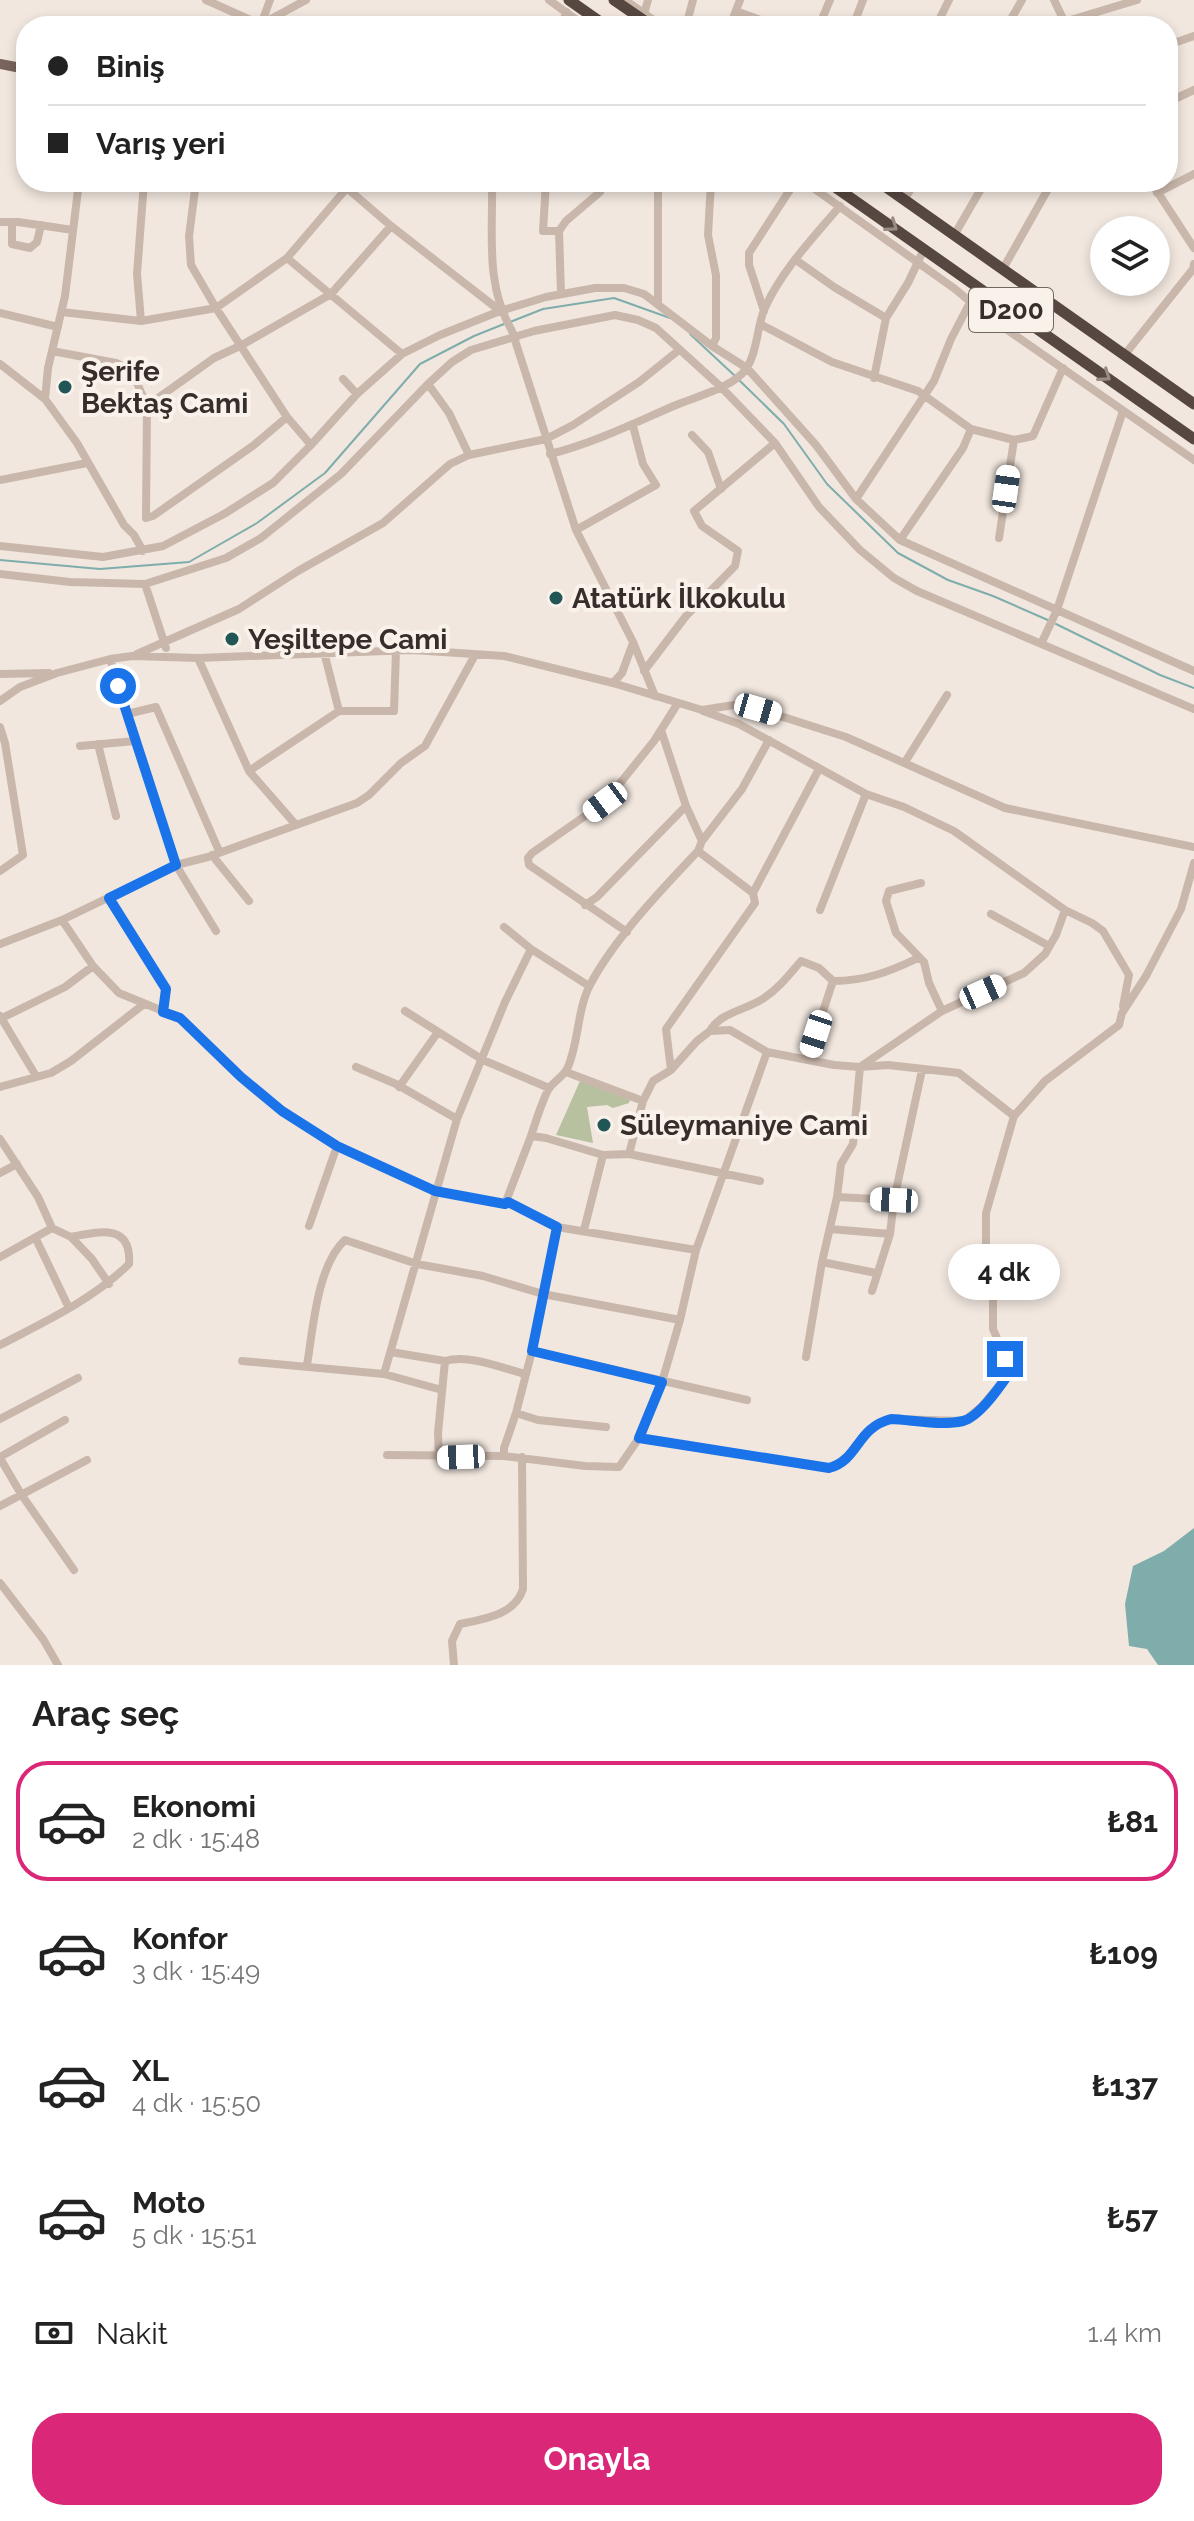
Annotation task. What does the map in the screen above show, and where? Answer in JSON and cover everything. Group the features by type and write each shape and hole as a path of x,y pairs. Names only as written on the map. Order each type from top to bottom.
{"highway":[{"path":"614,0 637,16"},
{"path":"568,6 587,16"},
{"name":"D200","path":"842,192 1194,439"},
{"name":"D200","path":"895,192 1194,403"}],"street":[{"path":"206,0 241,16"},
{"path":"277,16 306,0"},
{"path":"549,0 568,6"},
{"path":"625,0 647,16"},
{"path":"644,14 648,0"},
{"path":"734,16 740,0"},
{"path":"1089,16 1137,0"},
{"path":"736,11 750,16"},
{"path":"45,399 48,368 62,312 78,192"},
{"path":"141,321 137,274 143,192"},
{"path":"195,192 189,236 191,265 287,417 311,445"},
{"path":"62,312 141,321 216,308 287,258 345,192"},
{"path":"356,192 391,226 500,311"},
{"path":"492,192 492,269 500,311 513,334 576,530 633,642 655,696"},
{"path":"545,192 543,231 559,231"},
{"path":"561,294 559,231 566,221 600,192"},
{"path":"658,192 658,304"},
{"path":"710,192 708,235 716,275 716,338 712,346"},
{"path":"764,311 749,265 749,253 789,192"},
{"path":"820,192 1194,460"},
{"path":"898,192 1194,403"},
{"path":"906,197 909,192"},
{"path":"956,232 979,192"},
{"path":"1004,267 1046,192"},
{"path":"1157,193 1194,248"},
{"path":"550,454 633,426 723,385 743,372 764,311 782,277 840,206"},
{"path":"0,222 73,230"},
{"path":"12,222 12,244 30,248 37,242 41,225"},
{"path":"147,406 214,358 331,294 391,226"},
{"path":"874,378 886,318 924,249"},
{"path":"287,258 402,354"},
{"path":"796,260 886,318"},
{"path":"1126,353 1194,264"},
{"path":"856,499 934,381 978,287"},
{"path":"0,546 103,557 163,546 273,483 357,394 402,354 500,311 561,294 595,288 624,288 644,294 743,372 816,445 856,499 900,540 1055,614 1194,671"},
{"path":"0,313 58,327"},
{"path":"0,574 70,582 145,584 226,558 261,538 341,474 428,384 471,350 513,334 615,315 656,328 723,385 775,443 819,507 860,550 894,578 917,591 1043,641 1194,709"},
{"path":"760,324 832,362 925,395 971,429 1014,440 1033,436 1063,368"},
{"path":"132,656 239,609 383,523 450,464 469,455 546,439 573,425 639,382 679,350"},
{"path":"52,351 128,368 147,406 146,518 134,535"},
{"path":"0,364 45,399 77,443 124,525 143,551"},
{"path":"343,379 357,394"},
{"path":"428,384 449,413 469,455"},
{"path":"1043,641 1055,614 1123,411"},
{"path":"146,518 254,445 287,417"},
{"path":"576,530 656,485 643,464 633,426"},
{"path":"900,540 963,448 971,429"},
{"path":"692,435 708,452 721,489"},
{"path":"999,538 1014,440"},
{"path":"644,671 686,616 735,566 738,551 702,526 694,511 775,443"},
{"path":"0,474 0,480 87,463"},
{"path":"145,584 170,656"},
{"path":"613,683 627,662 633,642"},
{"path":"249,771 339,711 394,711 396,650"},
{"path":"0,701 20,687 57,673 132,656 198,658 396,650 504,656 613,683 739,724 866,794 904,807 954,831 1065,910 1103,931 1129,975 1119,1025 1045,1081 1014,1116 986,1213 986,1248 979,1266 981,1275 993,1291 993,1329 1008,1375 994,1394 968,1419 951,1422 882,1421 870,1427 842,1463 829,1468 639,1438"},
{"path":"324,652 339,711"},
{"path":"0,944 62,920 176,865 357,803 425,746 475,655"},
{"path":"198,658 249,771 296,825"},
{"path":"110,659 176,865 216,931"},
{"path":"0,674 57,673"},
{"path":"905,762 947,695"},
{"path":"627,932 529,865 528,858 605,802 678,703"},
{"path":"702,710 734,705 758,709 846,737 1005,808 1194,847"},
{"path":"127,714 156,707 216,853 249,901"},
{"path":"0,727 23,855 0,871"},
{"path":"661,730 686,806 702,841"},
{"path":"508,1202 522,1155 549,1088 566,1072 576,1045 589,986 627,932 698,851 702,841 742,789 769,740"},
{"path":"80,746 135,741"},
{"path":"98,744 116,816"},
{"path":"671,1070 666,1029 753,908 753,893 819,769"},
{"path":"820,910 866,794"},
{"path":"585,905 597,897 686,806"},
{"path":"698,851 753,893"},
{"path":"1122,1013 1146,976 1181,909 1194,863"},
{"path":"921,883 889,891 886,895 896,933 924,962 929,983 942,1011"},
{"path":"109,898 166,989 163,1012"},
{"path":"860,1067 942,1011 1024,973 1045,954 1065,910"},
{"path":"991,914 1049,946"},
{"path":"62,920 93,966 119,993 180,1018 241,1077 282,1111 337,1146 435,1191 505,1204 508,1202 557,1227 696,1250"},
{"path":"504,927 531,949 589,986"},
{"path":"384,1374 457,1119 505,1002 531,949"},
{"path":"629,1154 643,1101 653,1081 671,1070 710,1031 714,1023 765,998 783,984 801,961 819,968 833,981 878,976 918,958"},
{"path":"36,1076 1,1017 65,987 93,966"},
{"path":"807,1060 833,981"},
{"path":"0,1087 51,1073 144,1004"},
{"path":"405,1011 483,1060 549,1088"},
{"path":"710,1031 730,1030 767,1052 807,1060 860,1067 888,1065 959,1073 1014,1116"},
{"path":"399,1087 438,1032"},
{"path":"387,1455 439,1458 504,1456 619,1467 639,1438 662,1382 696,1250 767,1052"},
{"path":"356,1067 457,1119"},
{"path":"806,1357 841,1164 853,1144 860,1067"},
{"path":"872,1291 890,1234 894,1200 922,1070"},
{"path":"566,1072 643,1101"},
{"path":"531,1136 603,1155 629,1154 760,1181"},
{"path":"0,1139 38,1197 52,1228 71,1237 92,1259 109,1284"},
{"path":"309,1226 337,1146"},
{"path":"584,1230 603,1155"},
{"path":"0,1173 17,1164"},
{"path":"837,1197 894,1200"},
{"path":"504,1456 532,1351 557,1227"},
{"path":"0,1257 52,1228"},
{"path":"830,1229 890,1234"},
{"path":"0,1345 109,1284 129,1264 128,1251 122,1239 106,1231 71,1237"},
{"path":"36,1239 69,1308"},
{"path":"307,1365 326,1269 345,1240 417,1264 483,1276 543,1294 680,1320"},
{"path":"822,1262 876,1273"},
{"path":"532,1351 747,1400"},
{"path":"391,1352 445,1361 479,1362 525,1374"},
{"path":"242,1361 384,1374 442,1390"},
{"path":"439,1458 445,1361"},
{"path":"0,1419 78,1378"},
{"path":"516,1413 538,1420 606,1427"},
{"path":"65,1420 0,1457 21,1494 74,1570"},
{"path":"454,1665 452,1641 460,1624 492,1618 520,1599 523,1589 522,1457"},
{"path":"0,1506 87,1460"},
{"path":"0,1583 43,1639 58,1665"}],"green space":[{"path":"580,1081 630,1100 613,1108 607,1105 587,1107 593,1143 556,1135"}],"water":[{"path":"1194,1528 1194,1665 1158,1665 1147,1649 1129,1646 1125,1604 1133,1566 1164,1551"}],"waterway":[{"path":"510,322 543,309 614,298 670,318"},
{"path":"0,560 100,569 189,562 257,523 325,473 420,364 504,324"},
{"path":"690,334 735,376"},
{"path":"740,381 784,424 827,484 898,553 948,580 1050,621"},
{"path":"1056,624 1160,675 1194,688"}],"place":[{"name":"Şerife Bektaş Cami","path":"65,387"},
{"name":"Atatürk İlkokulu","path":"556,598"},
{"name":"Yeşiltepe Cami","path":"232,639"},
{"name":"Süleymaniye Cami","path":"604,1125"}],"route":[{"path":"118,686 176,865 109,898 166,989 163,1012 180,1018 241,1077 282,1111 337,1146 435,1191 505,1204 508,1202 557,1227 532,1351 662,1382 639,1438 829,1468 842,1463 870,1427 882,1421 951,1422 968,1419 994,1394 1008,1375 1005,1359"}]}
